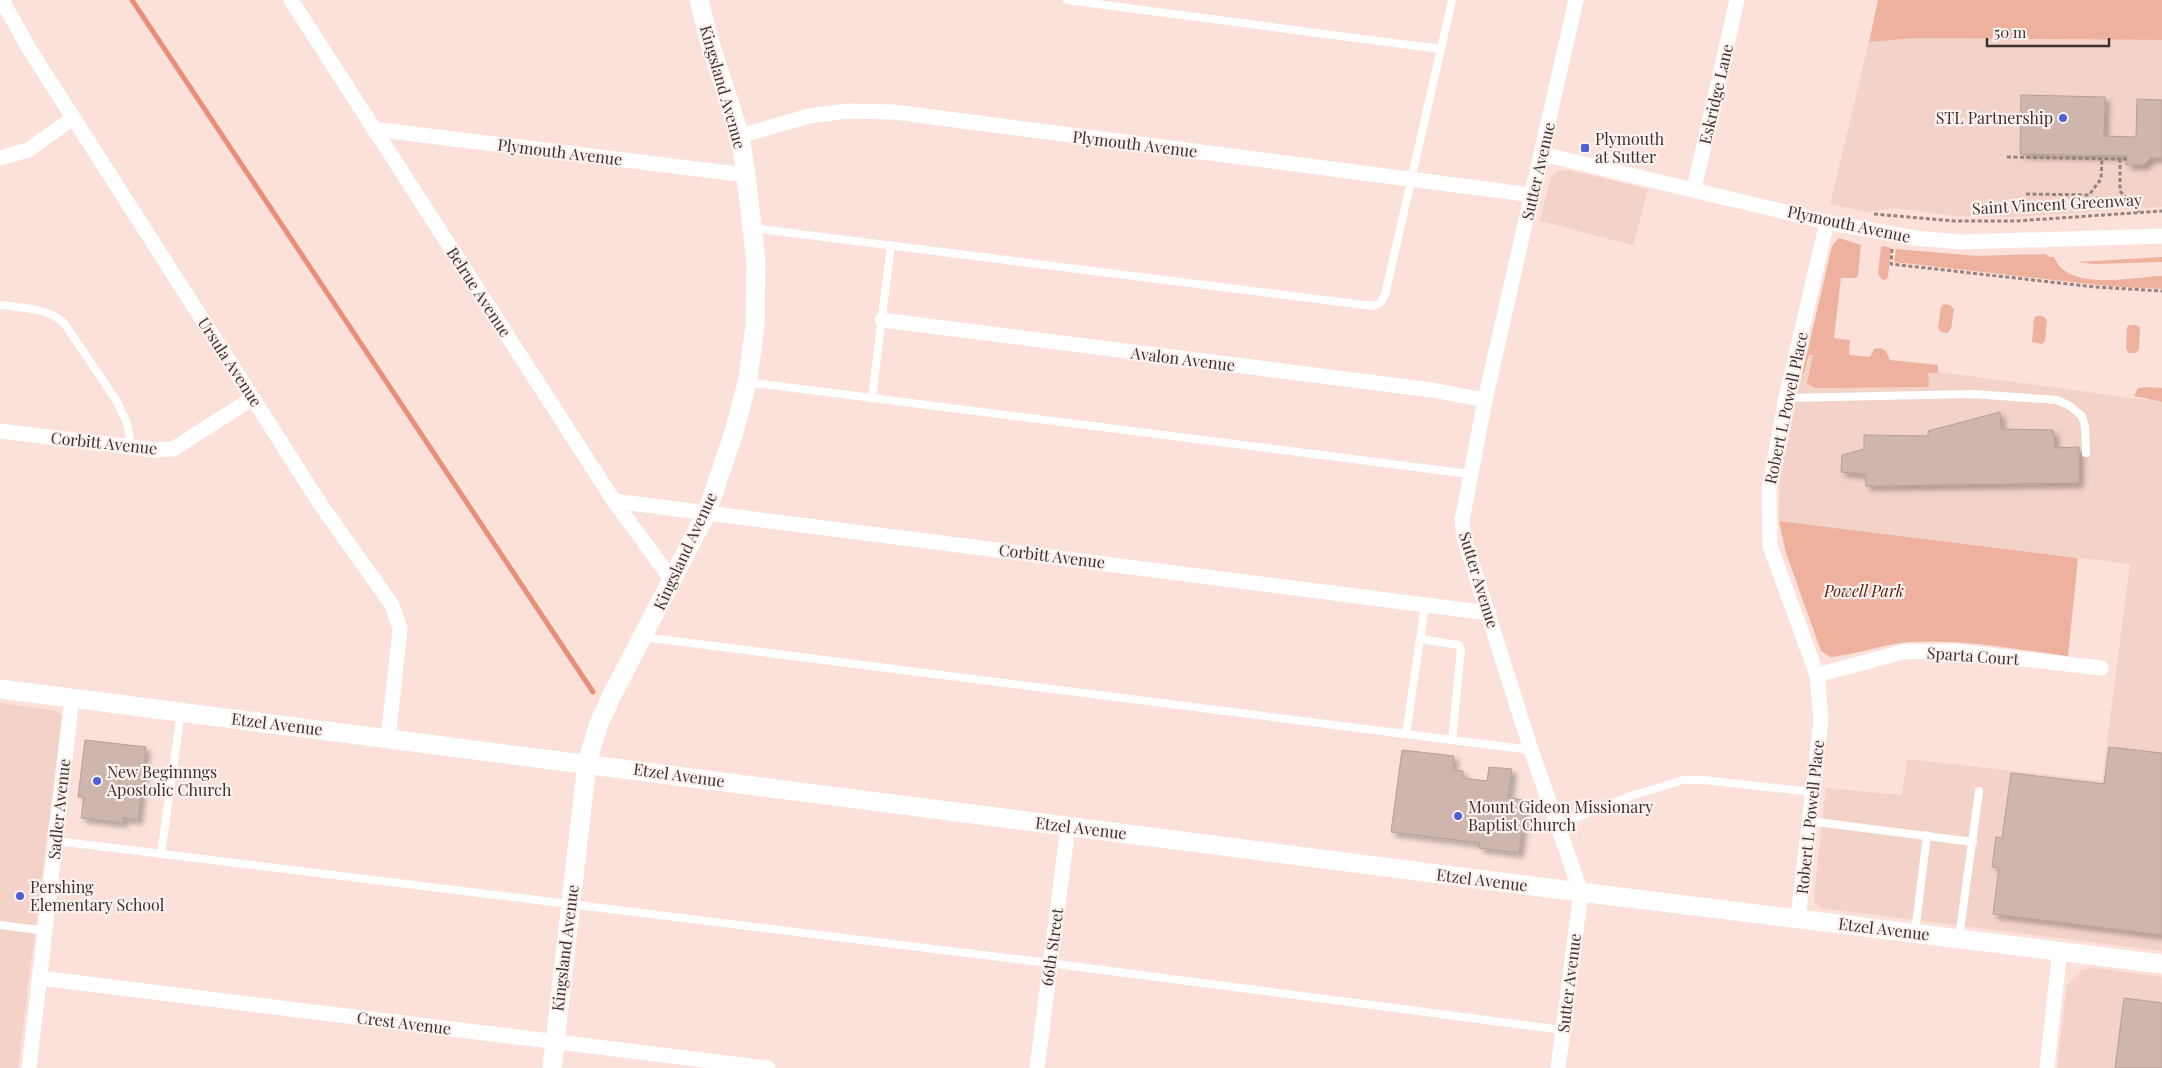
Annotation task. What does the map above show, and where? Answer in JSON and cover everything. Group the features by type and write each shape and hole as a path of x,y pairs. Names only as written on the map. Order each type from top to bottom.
{"street":[{"name":"Ursula Avenue","path":"2,0 28,47 321,505 392,605 400,629 388,738"},
{"name":"Belrue Avenue","path":"291,0 614,501 672,580"},
{"name":"Kingsland Avenue","path":"552,1068 587,763 598,726 707,512 734,432 747,382 755,325 756,262 740,136 708,40 699,0"},
{"name":"Sutter Avenue","path":"1558,1068 1580,892 1531,750 1463,530 1464,504 1485,400 1576,0"},
{"name":"Eskridge Lane","path":"1694,189 1737,0"},
{"name":"Plymouth Avenue","path":"740,136 808,116 847,111 894,112 1532,195"},
{"path":"0,158 28,150 73,118"},
{"name":"Plymouth Avenue","path":"373,129 746,176"},
{"name":"Plymouth Avenue","path":"1542,154 1827,222 1906,237 1962,242 2162,236"},
{"name":"Robert L Powell Place","path":"1798,918 1821,720 1817,675 1770,546 1769,489 1786,398 1827,222"},
{"name":"Avalon Avenue","path":"882,320 1432,390 1485,400"},
{"name":"Corbitt Avenue","path":"0,431 155,450 172,449 253,398"},
{"name":"Corbitt Avenue","path":"614,501 1489,613"},
{"name":"Sparta Court","path":"1817,675 1903,652 1954,651 2101,668"},
{"name":"Etzel Avenue","path":"0,689 587,763 1068,827 2162,964"},
{"name":"Sadler Avenue","path":"29,1068 72,698"},
{"name":"66th Street","path":"1037,1068 1068,827"},
{"path":"2047,1068 2060,950"},
{"name":"Crest Avenue","path":"40,978 768,1068"}],"lane":[{"path":"1067,0 1440,49"},
{"path":"752,228 1373,306 1380,302 1385,295 1452,0"},
{"path":"872,398 891,245"},
{"path":"0,305 37,309 54,314 64,323 116,400 127,423 131,446"},
{"path":"747,382 1470,474"},
{"path":"1786,398 1972,394 2057,400 2075,409 2082,416 2085,426 2086,453"},
{"path":"1406,734 1425,605"},
{"path":"643,637 1531,750"},
{"path":"1420,639 1459,645 1461,650 1452,740"},
{"path":"161,854 181,712"},
{"path":"1557,825 1628,797 1691,779 1812,792"},
{"path":"1959,938 1979,791"},
{"path":"1809,822 1973,842"},
{"path":"1915,932 1927,835"},
{"path":"56,841 1049,963 1562,1030"},
{"path":"0,925 46,931"}],"path":[{"path":"2007,157 2127,159"},
{"path":"2026,194 2089,195 2101,179 2102,159"},
{"path":"2120,159 2120,190 2140,213"},
{"name":"Saint Vincent Greenway","path":"1870,214 1898,214 1954,221 2016,221 2162,211"},
{"path":"1893,246 1891,264 2095,287 2162,291"}],"shaded area":[{"path":"1916,38 2162,40 2162,207 2015,217 1956,216 1895,208 1865,212 1830,204 1869,42"},
{"path":"1568,170 1648,189 1633,245 1540,221 1551,177 1558,171"},
{"path":"1806,354 2162,402 2162,951 1821,908 1815,903 1814,895 1826,788 1902,795 1907,759 2102,781 2130,564 1779,521 1780,481"},
{"name":"Pershing Elementary School","path":"0,703 56,711 62,715 18,1068 0,1068"},
{"path":"2095,968 2162,977 2162,1068 2057,1068 2067,985 2082,970"}],"green space":[{"path":"1878,0 2162,0 2162,40 1916,38 1869,42"},
{"path":"1839,238 1861,245 1858,276 1856,278 1841,278 1834,338 1850,340 1849,355 1870,357 1874,349 1880,348 1886,351 1890,360 1938,365 1938,373 1928,373 1929,386 1815,388 1807,383 1813,355 1809,355 1803,376 1803,371 1832,246"},
{"path":"1881,247 1891,248 1888,277 1885,280 1881,279 1878,273"},
{"path":"1896,249 1977,256 2046,254 2049,257 2054,257 2061,268 2072,275 2086,279 2102,280 2162,276 2162,289 2107,286 1894,262"},
{"path":"2162,257 2162,262 2094,264 2077,262"},
{"path":"1944,304 1950,305 1954,309 1951,329 1948,333 1941,332 1938,328 1941,307"},
{"path":"2043,316 2047,320 2045,341 2042,344 2032,342 2034,318"},
{"path":"2136,325 2140,328 2139,349 2136,353 2129,353 2126,349 2127,327"},
{"path":"2138,388 2162,388 2162,402 2134,396"},
{"name":"Powell Park","path":"1779,521 2078,558 2068,656 1989,645 1929,641 1899,643 1830,657 1821,651 1786,553"}],"building":[{"name":"STL Partnership","path":"2021,95 2105,97 2104,136 2136,137 2137,99 2162,100 2162,158 2151,158 2144,165 2126,165 2127,156 2020,154"},
{"path":"2000,412 2001,429 2053,430 2055,448 2079,447 2079,483 1866,486 1865,474 1841,472 1842,455 1864,449 1864,435 1928,436 1928,431"},
{"name":"New Beginnngs Apostolic Church","path":"85,740 146,747 138,820 123,818 123,823 81,818 84,797 78,797"},
{"path":"2109,747 2162,753 2162,935 1993,914 1999,868 1992,867 1996,837 2002,838 2011,773 2104,784"},
{"name":"Mount Gideon Missionary Baptist Church","path":"1402,750 1454,756 1453,770 1463,771 1463,778 1487,781 1489,767 1512,769 1508,798 1526,800 1519,853 1479,848 1480,843 1391,832"},
{"path":"2124,998 2162,1003 2162,1068 2115,1068"}],"waterway":[{"path":"132,0 593,692"}],"place":[{"name":"STL Partnership","path":"2063,118"},
{"name":"Plymouth at Sutter","path":"1585,148"},
{"name":"New Beginnngs Apostolic Church","path":"97,781"},
{"name":"Mount Gideon Missionary Baptist Church","path":"1458,816"},
{"name":"Pershing Elementary School","path":"20,896"}]}
